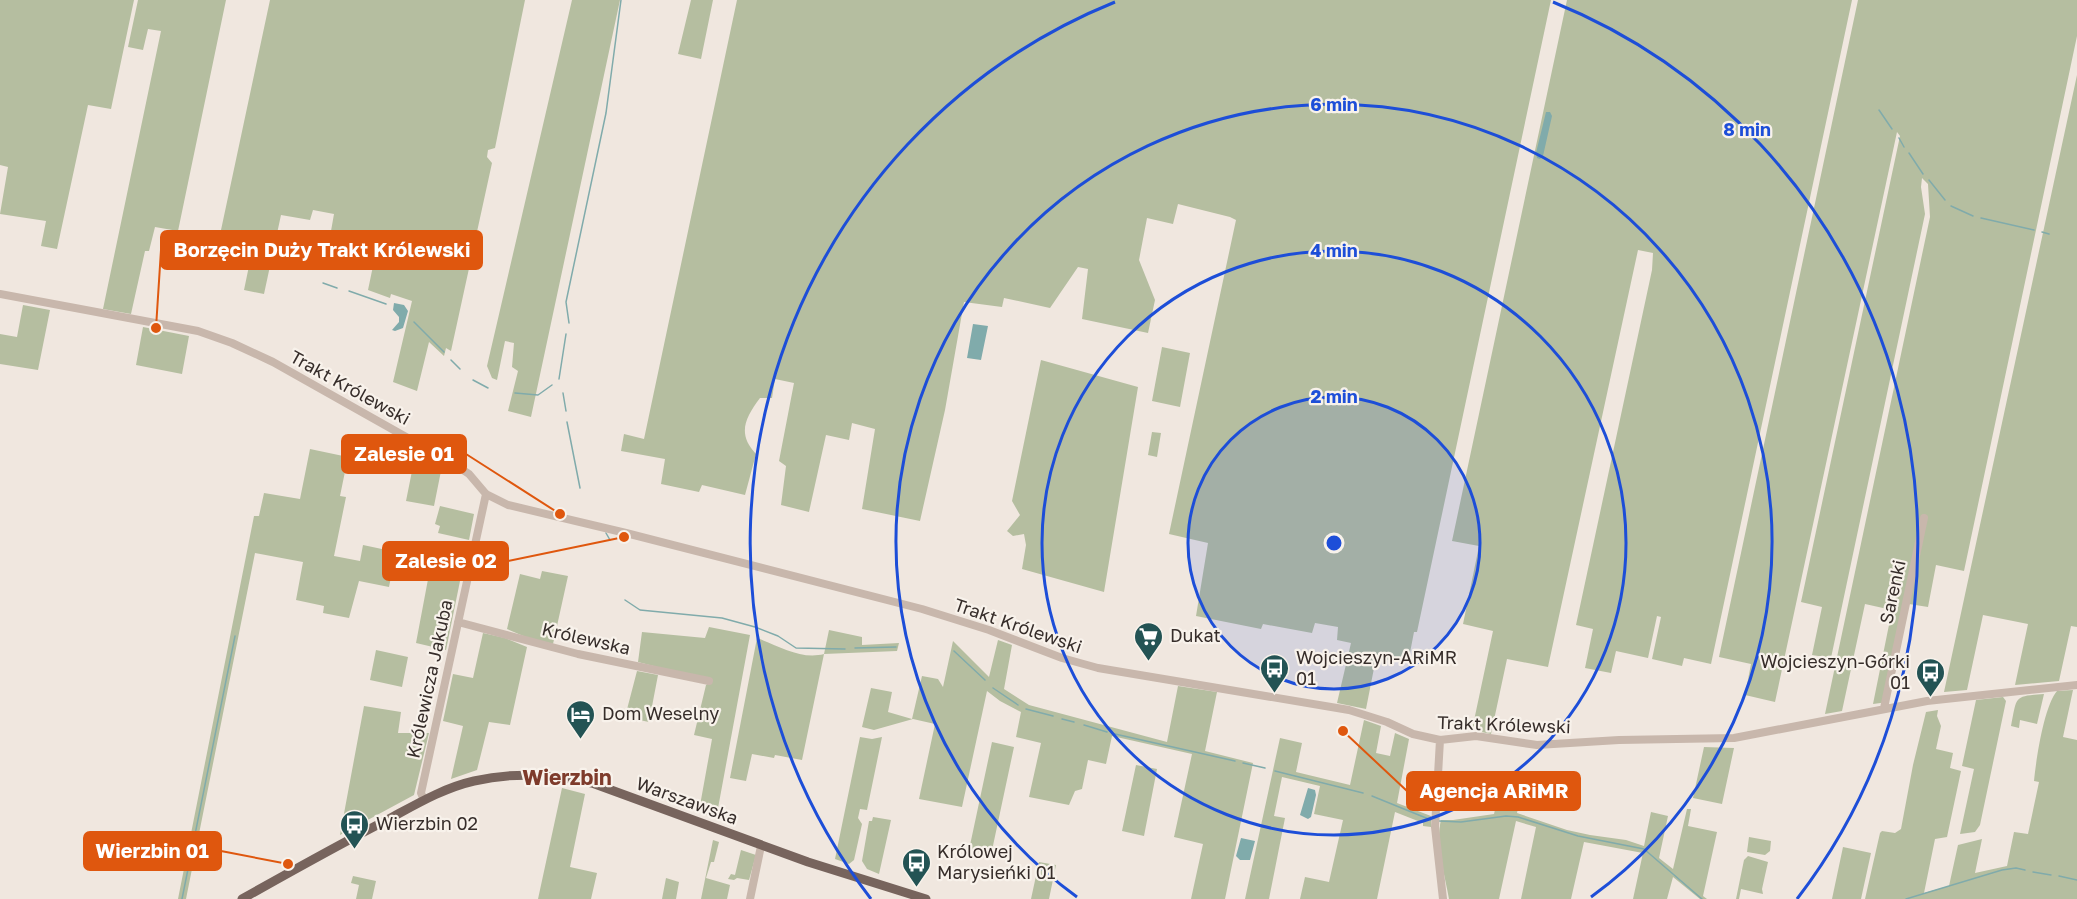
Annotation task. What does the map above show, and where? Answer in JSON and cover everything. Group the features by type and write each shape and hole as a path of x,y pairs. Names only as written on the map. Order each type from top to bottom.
{"main road":[{"name":"Warszawska","path":"242,899 424,800 473,781 516,776 563,778 600,786 761,846 926,899"}],"street":[{"name":"Trakt Królewski","path":"0,294 198,331 232,342 273,362 454,464 468,474 486,494 508,505 922,609 989,630 1062,658 1098,668 1349,710 1387,722 1413,734 1440,740 1476,736 1537,745 1619,740 1741,738 1884,708 1950,698 2077,685"},
{"name":"Królewicza Jakuba","path":"424,800 421,793 486,494"},
{"name":"Sarenki","path":"1884,708 1924,518"},
{"name":"Królewska","path":"458,622 578,654 709,681"},
{"path":"1440,740 1435,828 1443,899"},
{"path":"750,899 761,846"}],"green space":[{"path":"0,0 134,0 111,109 88,105 57,249 41,246 46,221 0,214 8,167 0,165"},
{"path":"138,0 226,0 178,231 155,227 149,251 145,251 131,314 103,309 161,31 148,29 143,50 128,47"},
{"path":"270,0 525,0 495,148 488,150 487,157 492,163 451,351 446,348 444,356 429,342 417,391 393,382 412,301 391,294 390,298 368,290 378,242 331,231 334,214 313,210 310,220 281,215 264,294 244,290 255,237 221,230"},
{"path":"572,0 620,0 531,417 508,411 518,371 512,367 514,343 505,341 497,380 492,378 487,366"},
{"path":"691,0 713,0 701,59 678,54"},
{"path":"737,0 1551,0 1417,632 1414,632 1408,663 1376,658 1366,709 1337,703 1351,643 1337,640 1338,627 1315,623 1312,633 1263,624 1261,629 1196,616 1208,543 1169,534 1236,220 1230,217 1178,204 1173,224 1147,218 1139,260 1155,300 1148,333 1082,319 1088,269 1078,267 1050,308 1004,298 1002,307 964,302 945,410 920,521 862,509 875,429 852,423 849,440 826,435 809,512 781,505 786,466 779,461 794,383 775,379 772,398 760,398 750,412 745,426 746,440 756,454 745,495 702,485 699,492 661,484 665,459 621,451 624,434 644,439"},
{"path":"1567,0 1852,0 1711,664 1684,658 1682,666 1652,659 1661,617 1657,616 1648,658 1616,651 1611,673 1585,668 1593,629 1576,625 1652,270 1653,253 1638,250 1548,667 1507,659 1491,734 1472,730 1493,631 1463,624 1479,546 1452,541"},
{"path":"1858,0 2077,0 2077,36 1964,571 1936,565 1928,607 1909,604 1888,702 1873,704 1892,610 1865,604 1842,711 1825,714 1930,217 1928,184 1922,178 1925,214 1831,658 1812,655 1822,607 1801,602 1900,136 1897,132 1775,702 1745,695 1751,664 1719,657"},
{"path":"2077,75 2077,627 2071,626 2059,681 2015,685 2028,624 1983,615 1967,690 1944,692"},
{"path":"23,305 50,310 38,370 0,364 0,334 17,337"},
{"path":"143,327 189,336 182,374 136,365"},
{"path":"1162,347 1190,353 1180,407 1152,401"},
{"path":"1041,360 1138,387 1104,592 1022,569 1026,545 1024,534 1013,536 1007,531 1020,515 1012,501"},
{"path":"1152,432 1161,433 1157,457 1148,455"},
{"path":"310,449 348,457 340,496 346,497 334,556 360,561 363,545 396,552 389,587 359,581 349,618 323,613 324,606 296,600 303,562 255,553 186,899 178,899 254,516 259,516 264,493 300,499"},
{"path":"416,451 442,466 434,506 406,501"},
{"path":"440,506 474,514 469,540 438,533 440,526 435,524"},
{"path":"542,571 568,576 553,644 528,638 507,629 520,574 540,579"},
{"path":"429,574 460,581 446,650 416,643"},
{"path":"709,627 750,635 716,819 699,811 712,739 694,735 706,685 711,681 638,662 642,632 705,638"},
{"path":"829,630 862,637 862,645 899,643 897,651 824,654"},
{"path":"483,633 505,638 527,647 510,725 489,722 477,770 451,779 463,726 443,721 453,674 473,678"},
{"path":"757,638 798,654 824,654 802,760 752,754 746,781 730,778"},
{"path":"998,640 1012,645 1004,689 1029,705 1167,742 1178,686 1217,692 1205,751 1253,763 1225,899 1191,899 1203,844 1174,837 1192,754 1112,736 1106,764 1088,760 1082,789 1075,791 1069,805 1029,797 1041,743 1016,737 1021,712 987,691 962,807 919,799 935,724 913,719 874,730 862,727 871,688 892,692 888,712 912,719 922,676 938,679 943,687 953,641 989,677"},
{"path":"376,650 408,657 402,687 370,680"},
{"path":"637,671 658,675 649,722 625,717"},
{"path":"2073,690 2063,737 2077,740 2077,899 1865,899 1880,833 1882,831 1895,833 1901,829 1926,712 1938,710 1937,716 1941,726 1936,749 1953,753 1950,768 1961,771 1947,837 1935,839 1924,893 1949,886 1958,845 1982,839 1975,873 2007,866 2014,832 2028,834 2039,782 2034,781 2041,734 2048,708 2057,691"},
{"path":"2044,694 2037,724 2020,720 2019,728 2011,726 2018,700 2022,697"},
{"path":"2003,697 2006,701 1980,825 1975,832 1960,834 1974,769 1962,766 1976,700"},
{"path":"364,706 401,712 398,733 429,733 414,795 340,835"},
{"path":"1364,720 1381,726 1376,753 1390,756 1395,733 1409,739 1397,803 1431,816 1431,827 1423,826 1423,823 1395,812 1377,899 1300,899 1305,877 1329,882 1343,820 1314,814 1320,786 1282,777 1274,816 1285,818 1269,899 1245,899 1280,738 1302,743 1296,772 1350,785"},
{"path":"860,737 872,739 882,737 867,810 860,809 858,818 862,824 854,860 849,864 835,859"},
{"path":"992,742 1014,747 991,855 969,850"},
{"path":"1704,747 1734,748 1722,804 1693,798"},
{"path":"1136,765 1157,769 1144,836 1122,831"},
{"path":"1502,780 1523,784 1517,813 1567,830 1590,835 1626,840 1644,846 1651,812 1668,816 1659,858 1673,869 1687,809 1691,809 1688,826 1717,832 1703,896 1707,899 1700,899 1673,877 1667,899 1633,899 1643,853 1584,842 1571,899 1521,899 1536,827 1516,821 1499,899 1449,899 1440,849 1441,820 1494,814"},
{"path":"562,788 585,794 570,867 597,873 591,899 538,899"},
{"path":"873,817 891,820 879,874 867,869 862,861 869,821 872,821"},
{"path":"1749,837 1771,841 1770,851 1765,855 1747,852"},
{"path":"713,840 719,842 714,862 711,862 706,878 730,885 727,899 701,899"},
{"path":"1843,847 1871,853 1861,899 1832,899"},
{"path":"741,850 756,855 749,880 728,879 731,874 735,875"},
{"path":"1748,856 1768,862 1763,894 1741,889 1739,899 1736,899 1744,860"},
{"path":"1039,862 1056,865 1049,899 1031,899"},
{"path":"353,876 376,881 372,899 356,899 359,885 351,883"},
{"path":"666,878 679,882 676,899 662,899"}],"water":[{"path":"1546,112 1550,112 1552,116 1543,156 1540,159 1537,158 1536,153"},
{"path":"394,303 404,305 408,311 403,328 395,331 392,330 399,322 399,317 393,310"},
{"path":"973,324 988,326 981,360 967,358"},
{"path":"1308,788 1315,790 1316,795 1311,817 1308,819 1300,815"},
{"path":"1241,838 1255,841 1250,860 1240,860 1236,856"}],"waterway":[{"path":"569,323 566,302 606,113 621,0"},
{"path":"1879,110 1892,129"},
{"path":"1899,138 1904,147"},
{"path":"1909,153 1923,174"},
{"path":"1929,180 1945,200"},
{"path":"1951,206 1973,216"},
{"path":"1981,218 2034,230"},
{"path":"2042,232 2049,234"},
{"path":"323,283 337,288"},
{"path":"349,291 386,304"},
{"path":"414,322 444,352"},
{"path":"559,379 566,334"},
{"path":"451,360 460,369"},
{"path":"473,380 488,388"},
{"path":"515,393 538,395 552,385"},
{"path":"563,393 566,411"},
{"path":"567,422 580,488"},
{"path":"606,533 610,540"},
{"path":"625,600 640,610 722,618 755,627 778,636 796,648 845,649"},
{"path":"182,899 235,636"},
{"path":"855,648 896,647"},
{"path":"954,651 985,680"},
{"path":"993,688 1018,705"},
{"path":"1026,709 1053,716"},
{"path":"1062,719 1074,722"},
{"path":"1084,725 1107,732"},
{"path":"1115,734 1235,761"},
{"path":"1243,763 1265,768"},
{"path":"1275,771 1363,793"},
{"path":"1372,796 1431,820"},
{"path":"1439,821 1461,822 1506,816 1518,817 1578,836 1644,849 1702,899"},
{"path":"1906,899 2002,870 2016,868 2025,870"},
{"path":"2033,872 2051,875"},
{"path":"2059,876 2077,880"}],"place":[{"name":"Borzęcin Duży Trakt Królewski","path":"156,328"},
{"name":"Zalesie 01","path":"560,514"},
{"name":"Zalesie 02","path":"624,537"},
{"name":"Dukat","path":"1149,662"},
{"name":"Wojcieszyn-ARiMR 01","path":"1275,694"},
{"name":"Wojcieszyn-Górki 01","path":"1931,698"},
{"name":"Agencja ARiMR","path":"1343,731"},
{"name":"Dom Weselny","path":"581,740"},
{"name":"Wierzbin 02","path":"355,850"},
{"name":"Wierzbin 01","path":"288,864"},
{"name":"Królowej Marysieńki 01","path":"916,888"}],"district":[{"name":"Wierzbin","path":"567,778"}]}
